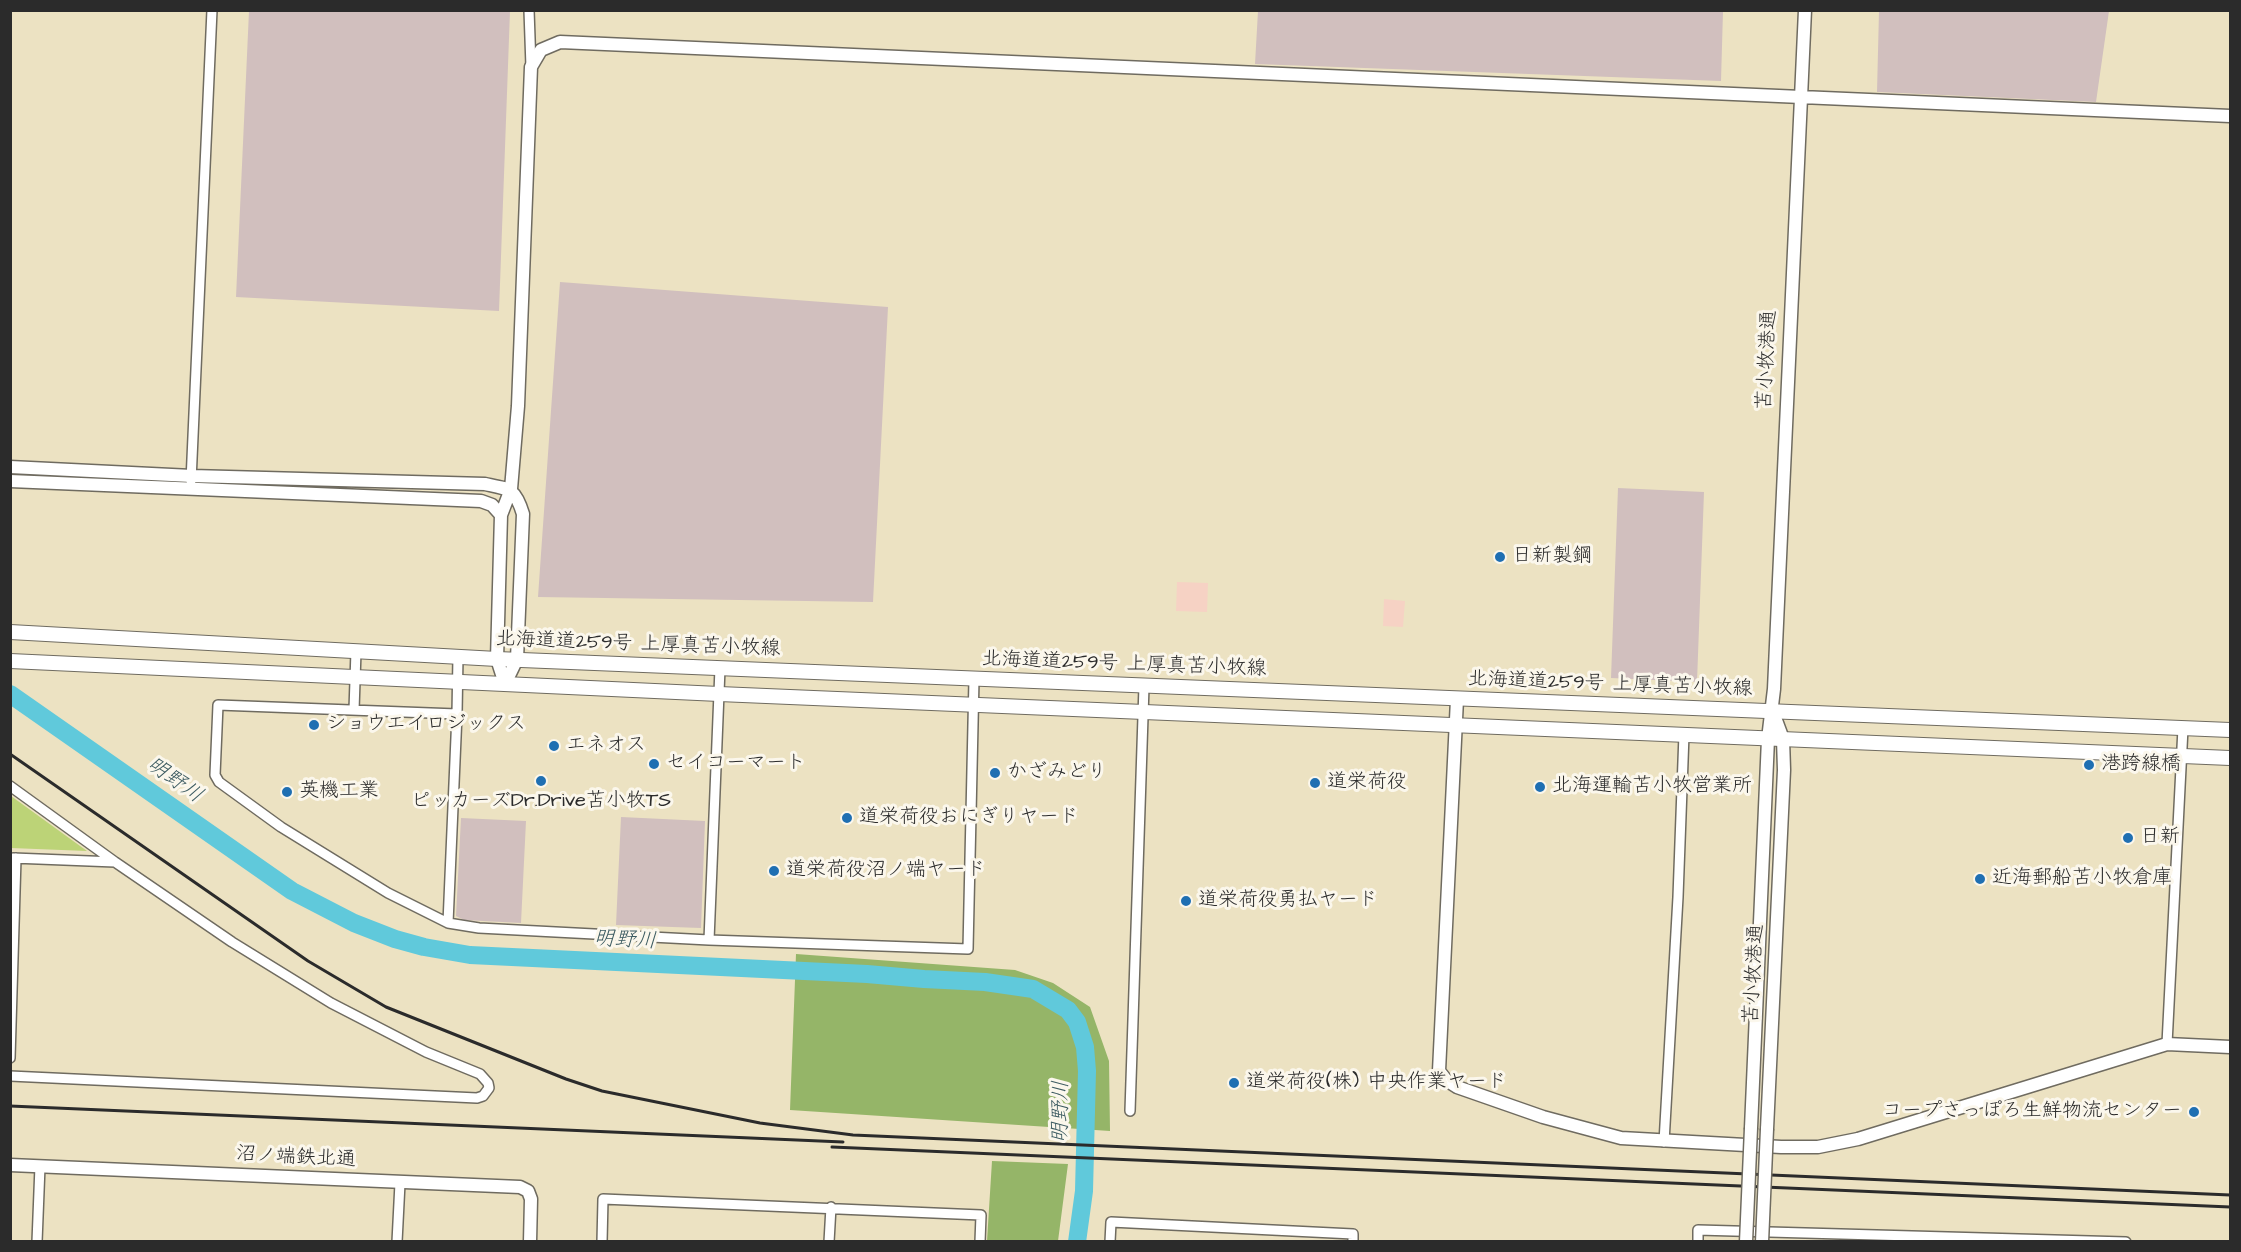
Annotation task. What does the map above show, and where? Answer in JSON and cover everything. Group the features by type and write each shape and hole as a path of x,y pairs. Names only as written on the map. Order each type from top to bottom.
{"main road":[{"name":"北海道道259号 上厚真苫小牧線","path":"13,633 497,659 2230,730"},
{"path":"10,661 719,694 2230,758"}],"street":[{"path":"191,483 212,10"},
{"path":"505,684 497,659 501,515 511,489 518,394 531,67 529,10"},
{"name":"苫小牧港通","path":"1746,1242 1768,739 1772,711 1805,10"},
{"path":"531,67 541,50 560,42 2230,116"},
{"path":"10,467 191,483 481,501 492,505 501,515"},
{"path":"10,481 485,484 511,489 518,498 523,514 517,659 505,684"},
{"path":"354,710 356,651"},
{"path":"448,923 458,656"},
{"path":"709,940 720,668"},
{"path":"457,714 218,705 215,775 219,782 314,849 388,893 448,923 479,928 709,940 968,949 974,679"},
{"path":"1130,1111 1144,686"},
{"path":"1457,699 1439,1071 1446,1080 1457,1086 1543,1118 1621,1138 1664,1142 1818,1148 1858,1140 2167,1044 2230,1047"},
{"name":"苫小牧港通","path":"1762,1242 1784,770 1783,739 1772,711"},
{"path":"2167,1044 2183,728"},
{"path":"1664,1142 1678,897 1684,734"},
{"path":"10,786 115,862 232,942 331,1002 426,1052 480,1074 488,1083 487,1093 477,1098 10,1076"},
{"path":"10,1058 13,858 115,862"},
{"name":"沼ノ端鉄北通","path":"10,1165 520,1187 528,1191 531,1199 530,1242"},
{"path":"37,1242 40,1166"},
{"path":"397,1242 400,1183"},
{"path":"602,1242 603,1199 981,1215 980,1242"},
{"path":"829,1242 831,1207"},
{"path":"1110,1242 1111,1222 1353,1234 1353,1242"},
{"path":"1698,1242 1698,1230 1782,1237 2126,1242"}],"shaded area":[{"path":"249,11 510,11 499,311 236,297"},
{"path":"1258,11 1723,11 1721,81 1255,64"},
{"path":"1879,11 2109,11 2096,102 1877,92"},
{"path":"560,282 888,307 873,602 538,597"},
{"path":"1618,488 1704,492 1697,682 1611,678"},
{"path":"1177,582 1208,583 1207,612 1176,611"},
{"path":"1384,599 1405,601 1403,627 1383,626"},
{"path":"621,817 705,821 701,928 616,925"},
{"path":"461,818 526,821 521,923 464,920 456,916"}],"green space":[{"path":"11,796 87,851 11,848"},
{"path":"796,954 1015,970 1053,983 1090,1007 1109,1061 1110,1131 790,1110"},
{"path":"992,1161 1068,1164 1058,1241 987,1241"}],"waterway":[{"name":"明野川","path":"10,694 292,891 354,923 395,939 470,955 867,974 985,982 1033,989 1068,1010 1077,1022 1085,1047 1087,1071 1084,1191 1077,1242"}],"railway":[{"path":"10,754 308,961 386,1007 566,1079 602,1091 760,1123 853,1135 2230,1195"},
{"path":"10,1106 843,1142"},
{"path":"832,1147 2230,1207"}],"place":[{"name":"日新製鋼","path":"1500,557"},
{"name":"ショウエイロジックス","path":"314,725"},
{"name":"エネオス","path":"554,746"},
{"name":"セイコーマート","path":"654,764"},
{"name":"港跨線橋","path":"2089,765"},
{"name":"かざみどり","path":"995,773"},
{"name":"ピッカーズDr.Drive苫小牧TS","path":"541,781"},
{"name":"道栄荷役","path":"1315,783"},
{"name":"北海運輸苫小牧営業所","path":"1540,787"},
{"name":"英機工業","path":"287,792"},
{"name":"道栄荷役おにぎりヤード","path":"847,818"},
{"name":"日新","path":"2128,838"},
{"name":"道栄荷役沼ノ端ヤード","path":"774,871"},
{"name":"近海郵船苫小牧倉庫","path":"1980,879"},
{"name":"道栄荷役勇払ヤード","path":"1186,901"},
{"name":"道栄荷役(株) 中央作業ヤード","path":"1234,1083"},
{"name":"コープさっぽろ生鮮物流センター","path":"2194,1112"}]}
